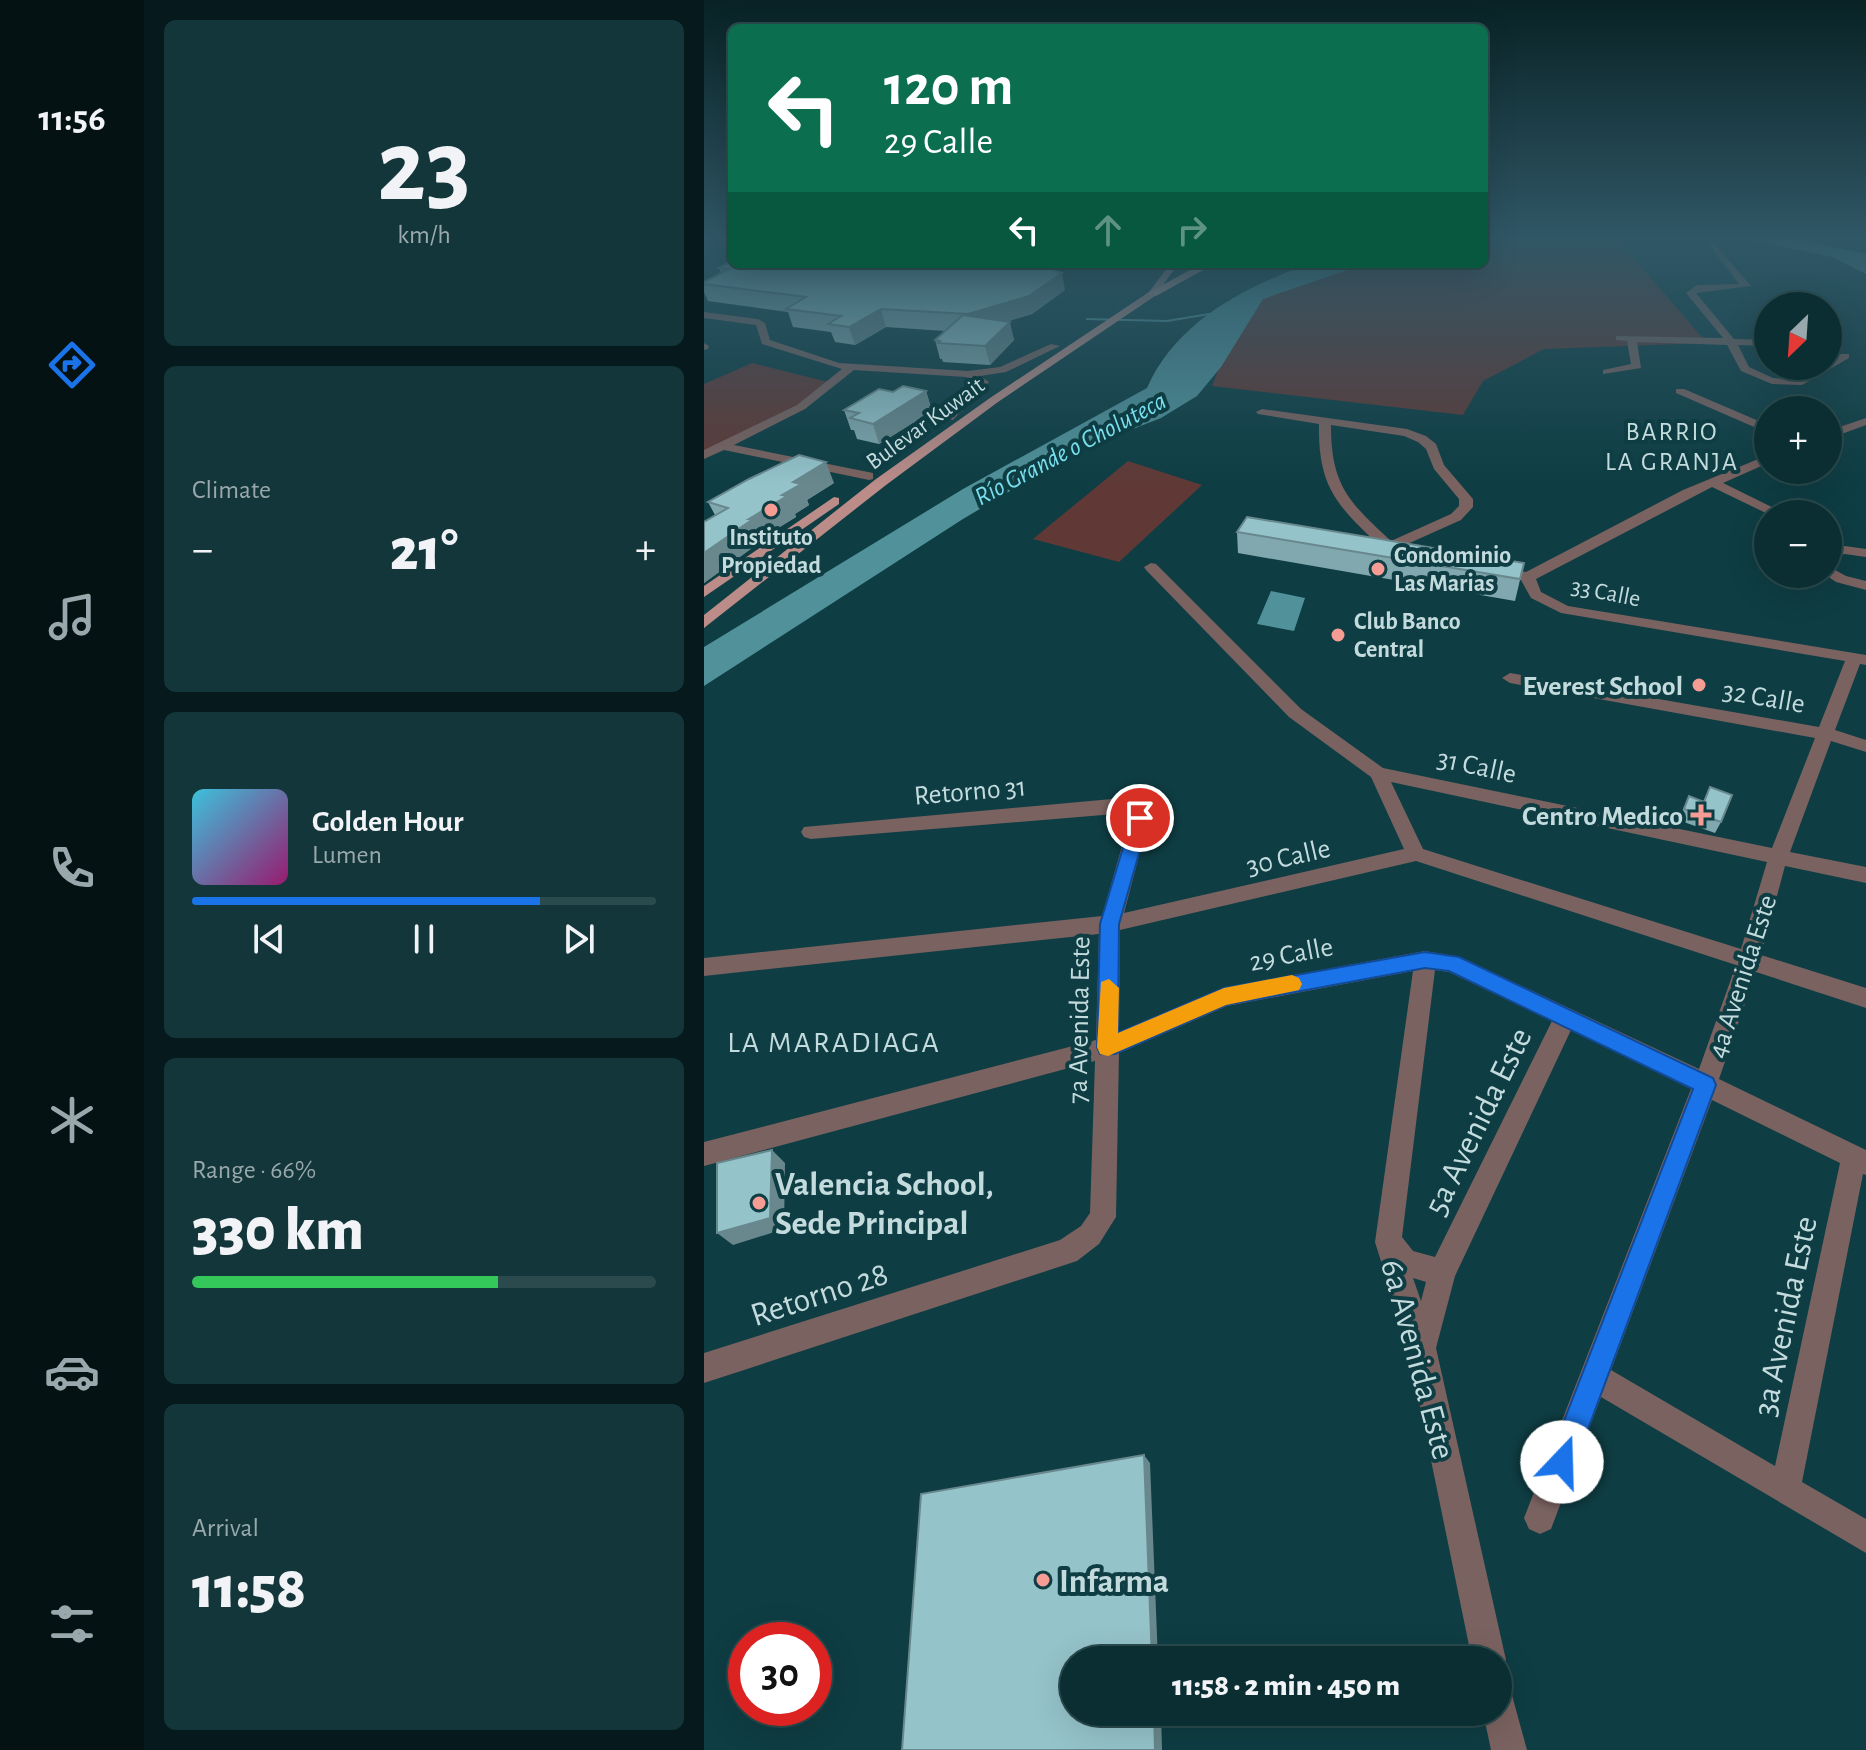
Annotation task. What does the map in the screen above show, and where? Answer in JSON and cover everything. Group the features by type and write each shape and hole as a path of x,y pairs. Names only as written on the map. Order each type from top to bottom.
{"main road":[{"name":"Bulevar Kuwait","path":"704,623 763,563 869,476 1092,322"},
{"name":"Bulevar Kuwait","path":"763,563 1111,322"},
{"path":"704,596 763,563"},
{"path":"704,616 763,563"}],"street":[{"path":"756,322 761,325 763,339 772,345 831,365 968,374 995,372 1055,346"},
{"path":"1715,322 1730,340 1745,369 1754,375"},
{"path":"1607,372 1637,366 1626,339 1754,342"},
{"path":"704,455 801,407 853,366"},
{"path":"949,418 984,382 968,374"},
{"path":"1771,380 1785,384 1799,380"},
{"path":"1680,391 1754,423"},
{"path":"1262,412 1422,439 1432,447 1447,480 1466,499 1466,507 1456,517 1378,549"},
{"path":"1325,421 1326,475 1378,549 1408,556"},
{"path":"1842,430 1866,421"},
{"path":"722,446 869,476"},
{"path":"786,479 813,464"},
{"path":"1478,568 1528,577 1711,482 1754,465"},
{"path":"1711,482 1754,502"},
{"path":"1842,551 1866,553"},
{"name":"31 Calle","path":"1151,567 1295,713 1378,773 1866,875"},
{"name":"33 Calle","path":"1528,577 1530,590 1535,595 1566,610 1860,659"},
{"path":"1842,579 1866,586"},
{"name":"4a Avenida Este","path":"1540,1518 1705,1085 1749,960 1778,857 1860,659"},
{"name":"32 Calle","path":"1510,678 1827,734 1866,746"},
{"path":"1378,773 1416,854 1866,998"},
{"name":"Retorno 31","path":"811,832 1123,805 1134,808"},
{"name":"7a Avenida Este","path":"1090,1235 1103,1217 1110,924 1140,818 1134,808"},
{"name":"30 Calle","path":"704,967 1110,924 1416,854"},
{"name":"29 Calle","path":"704,1154 1108,1047 1224,997 1425,960 1452,963 1860,1160"},
{"name":"6a Avenida Este","path":"1425,960 1388,1242 1422,1348 1486,1646"},
{"name":"5a Avenida Este","path":"1422,1348 1442,1273 1566,1016"},
{"name":"3a Avenida Este","path":"1785,1490 1860,1160"},
{"name":"Retorno 28","path":"704,1368 1067,1251 1090,1235"},
{"path":"1388,1242 1405,1262 1442,1273"},
{"path":"1595,1377 1866,1537"},
{"path":"1504,1726 1509,1750"}],"shaded area":[{"path":"1239,322 1689,322 1707,343 1544,349 1483,381 1463,415 1212,386"},
{"path":"752,363 828,382 804,402 704,452 704,384"},
{"path":"1128,461 1202,485 1119,562 1033,539"}],"water":[{"name":"Río Grande o Choluteca","path":"1199,322 1249,322 1221,367 1197,396 1161,418 1079,450 963,519 704,686 704,647 963,489 1147,388 1175,344"},
{"path":"1271,591 1305,598 1294,631 1257,624"}],"building":[{"path":"832,322 858,322 849,327 828,324"},
{"path":"956,322 1010,322 985,346 938,343 940,341 935,340"},
{"path":"903,386 926,391 873,424 850,418 859,413 844,410 879,389 893,392"},
{"path":"799,455 826,462 793,482 801,484 782,495 787,496 749,519 753,519 704,553 704,522 728,508 708,502"},
{"path":"1247,517 1524,563 1520,579 1237,532"},
{"path":"1710,787 1732,795 1721,822 1684,809 1689,796 1704,802"},
{"path":"772,1150 770,1218 717,1233 717,1163"},
{"name":"Infarma","path":"1144,1455 1151,1646 1060,1646 1060,1726 1154,1726 1155,1750 902,1750 921,1494"}],"slow traffic":[{"path":"1109,988 1108,1047 1224,997 1292,984"}],"place":[{"name":"Instituto Propiedad","path":"771,510"},
{"name":"Condominio Las Marias","path":"1378,569"},
{"name":"Club Banco Central","path":"1338,635"},
{"name":"Everest School","path":"1699,685"},
{"name":"Centro Medico","path":"1701,815"},
{"name":"Valencia School, Sede Principal","path":"759,1203"},
{"name":"Infarma","path":"1043,1580"}],"district":[{"name":"BARRIO LA GRANJA","path":"1672,446"},
{"name":"LA MARADIAGA","path":"834,1042"}],"route":[{"path":"1140,818 1110,924 1108,1047 1224,997 1425,960 1452,963 1705,1085 1562,1462"}]}
